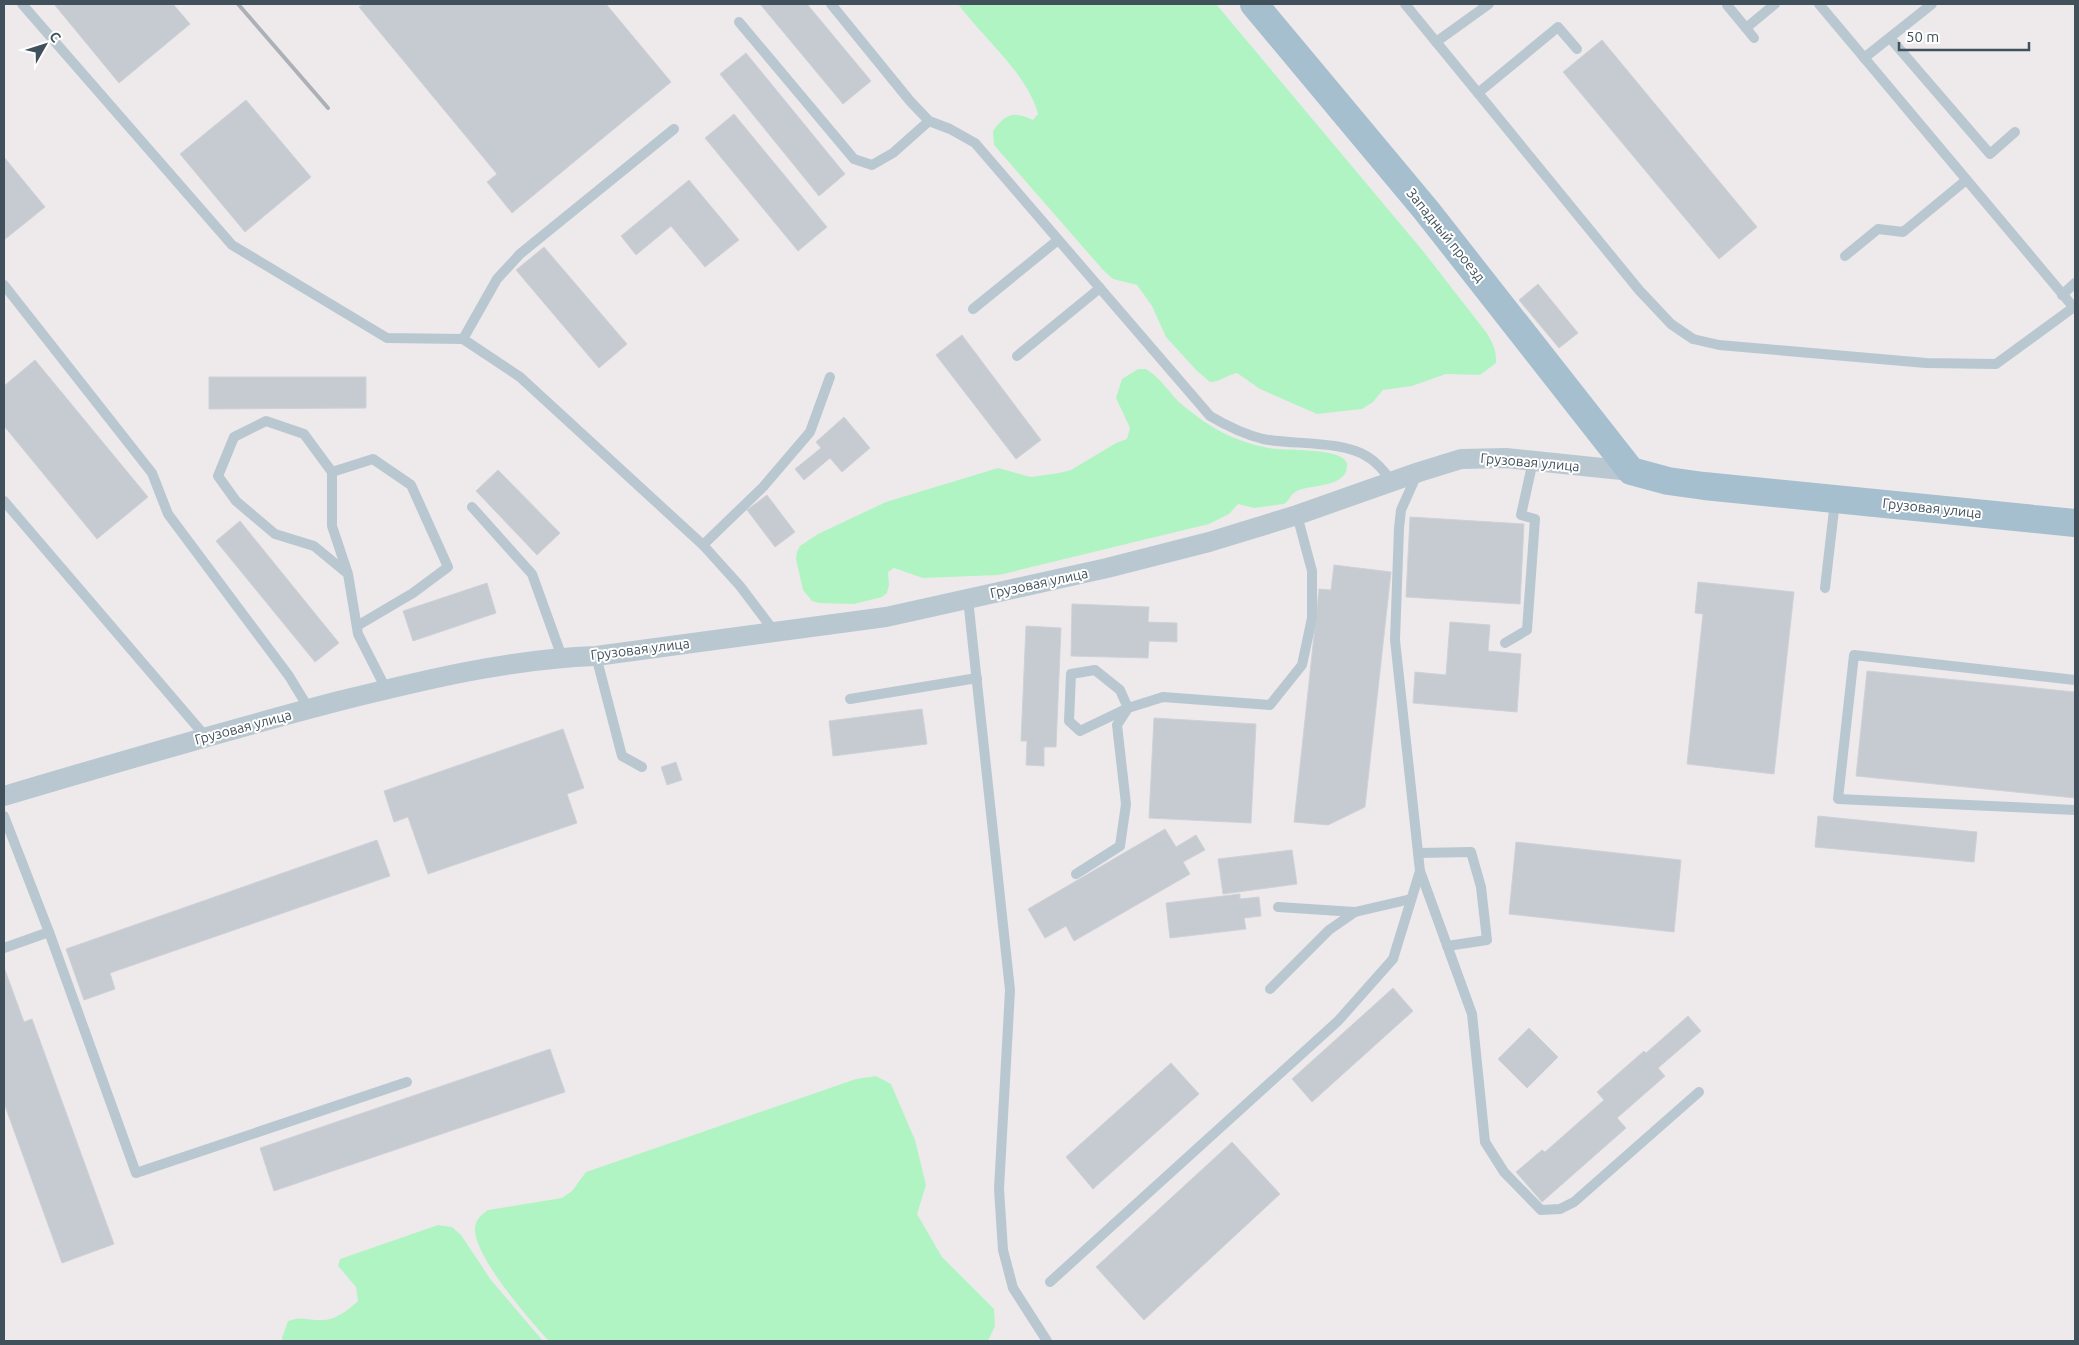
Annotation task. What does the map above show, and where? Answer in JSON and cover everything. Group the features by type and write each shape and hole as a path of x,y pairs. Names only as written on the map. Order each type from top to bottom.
{"main road":[{"name":"Западный проезд","path":"1254,4 1426,210 1631,472"},
{"name":"Грузовая улица","path":"1631,472 1695,485 1836,497 2075,523"}],"street":[{"name":"Грузовая улица","path":"4,796 206,736 386,689 481,669 562,657 596,656 886,616 1107,568 1209,542 1297,515 1419,472 1476,457 1533,461 1631,472"}],"lane":[{"path":"22,4 232,245 387,338 463,339 520,377 703,545 740,586 774,631"},
{"path":"831,4 910,101 929,121 975,142 1210,416 1234,430 1263,439 1343,448 1367,456 1380,466 1392,482"},
{"path":"1405,4 1639,290 1671,324 1693,339 1719,345 1926,363 1996,364 2074,308 1819,4"},
{"path":"1436,42 1489,4"},
{"path":"1746,28 1775,4"},
{"path":"1864,58 1932,4"},
{"path":"1727,5 1754,38"},
{"path":"739,22 854,159 872,165 892,153 929,121"},
{"path":"1478,93 1558,27 1578,49"},
{"path":"1890,38 1990,154 2015,132"},
{"path":"463,339 497,279 520,254 674,129"},
{"path":"1845,256 1878,229 1903,232 1966,181"},
{"path":"973,309 1058,240"},
{"path":"2062,295 2075,283"},
{"path":"4,285 152,472 168,514 289,676 309,709"},
{"path":"1017,356 1100,288"},
{"path":"703,545 763,487 810,432 830,377"},
{"path":"348,574 314,546 275,534 236,501 218,476 234,437 266,421 304,434 332,472 332,526 348,574 358,634 386,689"},
{"path":"332,472 373,459 411,485 448,567 413,593 357,626"},
{"path":"1505,643 1528,630 1535,519 1522,516 1533,461"},
{"path":"1419,472 1402,510 1399,528 1395,640 1420,871 1472,1014 1484,1142 1504,1172 1541,1210 1560,1209 1574,1202 1699,1092"},
{"path":"1824,588 1836,497"},
{"path":"4,501 206,736"},
{"path":"472,507 532,574 562,657"},
{"path":"1128,708 1120,690 1095,670 1071,674 1068,721 1080,731 1128,708 1163,697 1270,705 1302,665 1312,618 1312,571 1297,515"},
{"path":"968,599 1010,990 999,1189 1003,1250 1013,1288 1047,1341"},
{"path":"2075,680 1854,655 1838,799 2075,810"},
{"path":"596,656 622,756 642,768"},
{"path":"850,699 977,678"},
{"path":"1076,874 1120,846 1126,804 1116,725 1128,708"},
{"path":"4,816 49,932 136,1173 407,1082"},
{"path":"1418,853 1471,852 1481,887 1487,940 1447,946"},
{"path":"1050,1282 1338,1021 1393,959 1420,871"},
{"path":"1278,907 1355,912 1412,899"},
{"path":"1270,990 1329,930 1355,912"},
{"path":"4,948 49,932"}],"green space":[{"path":"958,4 1216,4 1423,251 1486,332 1495,350 1496,363 1480,375 1446,374 1412,386 1383,390 1373,402 1362,409 1317,414 1260,389 1237,373 1210,382 1197,371 1166,337 1152,306 1137,285 1113,279 1103,270 994,145 993,131 1006,117 1020,115 1033,120 1038,114 1033,99 1015,70"},
{"path":"1138,369 1146,369 1153,374 1179,402 1210,425 1232,437 1269,448 1325,452 1336,455 1344,459 1347,464 1346,472 1334,482 1299,490 1284,504 1254,508 1238,504 1229,514 1209,524 999,575 923,578 894,568 888,572 889,585 887,593 882,597 854,604 819,603 812,601 803,590 796,559 800,546 818,534 886,502 998,468 1031,477 1071,470 1116,443 1127,439 1130,428 1116,398 1122,379"},
{"path":"876,1076 891,1084 915,1140 926,1185 917,1214 942,1257 994,1309 995,1326 988,1341 549,1341 504,1287 483,1254 477,1240 475,1228 476,1222 488,1210 562,1198 572,1191 586,1172 856,1079"},
{"path":"438,1225 452,1227 461,1235 491,1280 543,1341 283,1341 282,1338 288,1321 301,1318 330,1319 345,1312 358,1301 356,1287 338,1266 340,1259"}],"building":[{"path":"54,4 173,4 190,24 119,83"},
{"path":"364,4 606,4 671,82 512,213 487,182 497,174 359,7"},
{"path":"760,4 807,4 871,81 843,104"},
{"path":"1602,40 1757,227 1719,259 1563,72"},
{"path":"746,53 845,174 819,196 720,74"},
{"path":"246,100 311,177 245,232 180,154"},
{"path":"734,114 827,227 798,251 705,138"},
{"path":"4,157 45,207 4,240"},
{"path":"689,180 739,240 705,267 671,226 636,255 621,236"},
{"path":"544,247 627,344 599,368 516,270"},
{"path":"1538,284 1578,333 1559,348 1519,300"},
{"path":"962,335 1041,440 1016,459 936,355"},
{"path":"35,360 148,497 97,539 4,426 4,386"},
{"path":"209,377 366,377 366,408 209,409"},
{"path":"844,417 870,448 842,472 830,458 804,480 795,469 821,448 816,442"},
{"path":"498,470 560,533 537,555 476,491"},
{"path":"767,495 795,532 775,547 747,510"},
{"path":"1410,517 1524,524 1520,604 1406,597"},
{"path":"240,521 339,643 315,662 216,541"},
{"path":"1334,565 1391,572 1365,807 1328,825 1294,822 1319,589 1331,590"},
{"path":"1698,582 1794,592 1774,774 1687,764 1703,614 1695,613"},
{"path":"487,583 496,613 413,641 403,611"},
{"path":"1072,604 1149,607 1148,622 1177,623 1177,642 1149,641 1148,658 1071,656"},
{"path":"1450,622 1490,625 1488,651 1521,654 1517,712 1413,703 1415,672 1446,675"},
{"path":"1026,626 1061,628 1056,747 1044,747 1044,766 1026,765 1027,741 1021,741"},
{"path":"1867,671 2075,692 2075,798 1856,776"},
{"path":"922,709 927,744 833,756 829,721"},
{"path":"1154,718 1256,724 1251,823 1149,818"},
{"path":"563,729 584,788 567,794 577,823 428,874 408,817 394,822 384,791"},
{"path":"676,762 682,780 667,785 661,767"},
{"path":"1818,816 1977,832 1974,862 1815,847"},
{"path":"1165,829 1176,847 1196,835 1205,850 1183,862 1190,874 1074,941 1066,926 1045,938 1028,909"},
{"path":"377,840 390,876 110,973 115,989 84,1000 66,949"},
{"path":"1516,842 1681,860 1674,932 1509,914"},
{"path":"1292,850 1297,884 1223,894 1218,859"},
{"path":"1240,894 1240,899 1259,897 1261,916 1244,918 1246,929 1170,938 1166,903"},
{"path":"4,967 24,1022 32,1019 114,1244 62,1263 4,1103"},
{"path":"1393,988 1413,1011 1312,1102 1292,1079"},
{"path":"1688,1016 1701,1031 1658,1068 1665,1076 1617,1118 1626,1128 1542,1202 1516,1172 1542,1150 1545,1152 1604,1100 1597,1092"},
{"path":"1529,1028 1558,1057 1527,1088 1498,1059"},
{"path":"550,1049 565,1092 274,1191 260,1148"},
{"path":"1171,1063 1199,1094 1093,1189 1066,1157"},
{"path":"1232,1142 1280,1194 1144,1320 1096,1267"}],"railway":[{"path":"238,4 328,108"}]}
